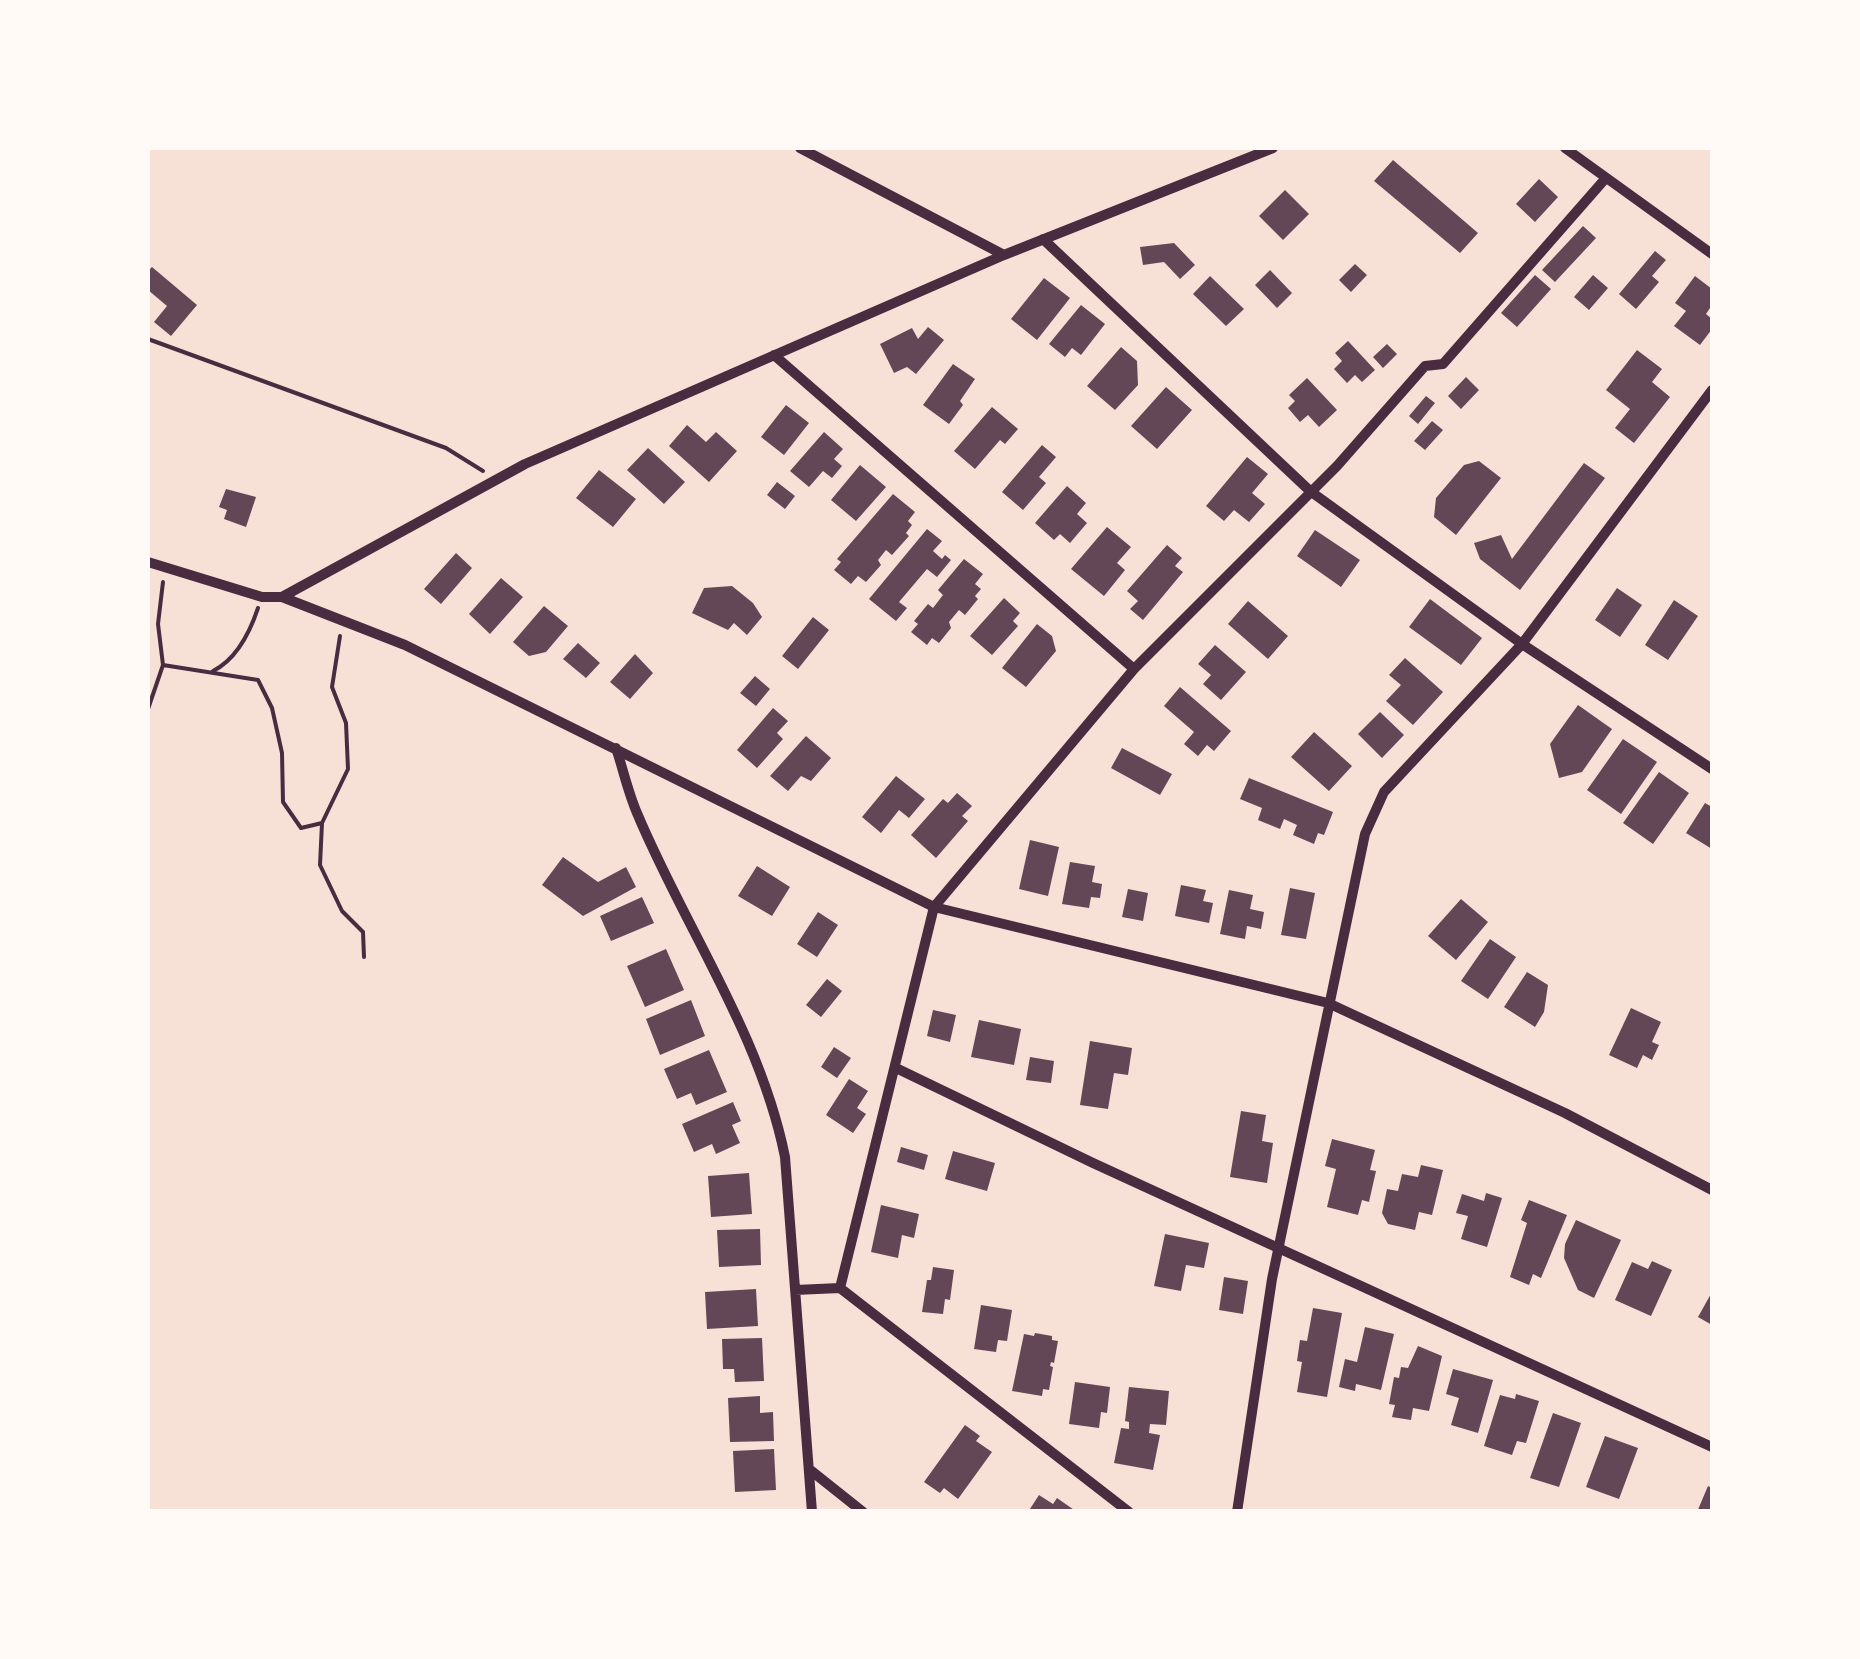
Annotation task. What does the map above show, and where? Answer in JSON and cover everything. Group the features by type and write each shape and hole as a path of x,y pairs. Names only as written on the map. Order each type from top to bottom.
{"street":[{"path":"800,148 1004,256"},
{"path":"282,597 495,479 1043,239 1273,148"},
{"path":"1566,148 1712,254"},
{"path":"840,1288 934,907 1134,669 1338,466 1425,366 1442,364 1605,179"},
{"path":"1043,239 1310,491 1522,644 1712,770"},
{"path":"774,355 1134,669"},
{"path":"1237,1512 1278,1246 1365,834 1384,792 1522,644 1712,390"},
{"path":"148,562 262,597 282,597 405,645 934,907 1328,1003 1566,1113 1712,1190"},
{"path":"616,748 636,811 756,1059 778,1123 785,1157 812,1512"},
{"path":"896,1068 1093,1163 1712,1447"},
{"path":"796,1290 840,1288 1128,1512"},
{"path":"808,1468 863,1512"}],"path":[{"path":"148,339 446,448 495,479"},
{"path":"148,710 163,665 158,624 164,567"},
{"path":"213,671 222,667 248,636 262,597"},
{"path":"342,621 332,687 346,723 348,769 322,823 320,865 342,911 363,932 364,958"},
{"path":"163,665 258,680 276,723 282,753 283,802 301,828 322,823"}],"building":[{"path":"1393,160 1478,233 1460,253 1374,181"},
{"path":"1539,179 1558,197 1535,222 1516,204"},
{"path":"1285,190 1309,214 1283,240 1259,216"},
{"path":"1583,226 1596,238 1555,282 1542,270"},
{"path":"1174,243 1195,265 1180,279 1164,262 1143,265 1140,247"},
{"path":"1655,251 1666,260 1652,276 1659,282 1636,309 1619,294"},
{"path":"1355,264 1367,275 1351,292 1339,280"},
{"path":"152,267 197,305 171,336 154,322 167,306 148,290 148,271"},
{"path":"1270,270 1292,293 1277,308 1255,285"},
{"path":"1535,275 1551,289 1517,327 1501,313"},
{"path":"1593,275 1608,288 1589,310 1574,297"},
{"path":"1210,276 1244,309 1226,326 1193,294"},
{"path":"1695,276 1712,289 1712,305 1706,314 1712,319 1712,329 1700,345 1674,326 1686,311 1675,303"},
{"path":"1044,278 1070,298 1037,340 1011,319"},
{"path":"1081,305 1105,324 1081,355 1072,348 1065,357 1049,344"},
{"path":"928,327 944,340 916,374 907,367 894,373 880,344 912,328 918,339"},
{"path":"1348,341 1375,370 1362,382 1355,375 1347,383 1334,369 1342,361 1335,353"},
{"path":"1387,344 1397,354 1383,368 1373,357"},
{"path":"1121,347 1137,361 1138,385 1115,410 1087,386"},
{"path":"1637,350 1662,369 1652,382 1670,397 1634,443 1615,428 1630,409 1606,390"},
{"path":"953,364 975,379 949,424 923,405"},
{"path":"1466,377 1479,390 1461,409 1448,396"},
{"path":"1307,378 1337,410 1319,427 1308,415 1300,422 1288,408 1295,401 1289,395"},
{"path":"1166,387 1192,410 1157,449 1131,426"},
{"path":"1426,396 1435,403 1418,424 1409,416"},
{"path":"786,405 809,423 784,455 761,437"},
{"path":"992,407 1018,429 1005,444 1000,440 975,469 954,451"},
{"path":"1432,421 1443,430 1425,450 1414,441"},
{"path":"687,425 706,442 716,432 737,451 709,482 669,446"},
{"path":"824,432 843,449 834,459 842,466 832,478 823,471 809,487 790,471"},
{"path":"1042,445 1056,457 1039,477 1046,483 1023,510 1002,492"},
{"path":"648,448 685,482 664,504 627,470"},
{"path":"1247,457 1268,474 1252,493 1265,504 1249,522 1234,510 1224,521 1206,506"},
{"path":"1479,461 1501,478 1456,535 1434,517 1436,498 1464,465"},
{"path":"1584,463 1605,478 1520,590 1480,559 1474,543 1501,535 1512,559"},
{"path":"860,465 886,487 856,521 831,500"},
{"path":"599,470 636,499 613,527 576,498"},
{"path":"777,482 795,496 785,509 767,495"},
{"path":"1067,486 1086,503 1077,514 1087,523 1070,543 1060,534 1054,540 1035,523"},
{"path":"226,489 256,497 246,527 224,519 227,510 219,507"},
{"path":"893,494 915,512 908,521 912,525 906,533 909,536 892,555 886,550 878,560 881,565 866,582 858,576 851,584 834,570 841,562 837,559"},
{"path":"1107,527 1131,547 1117,563 1125,570 1104,596 1071,569"},
{"path":"927,529 942,541 933,551 942,559 945,555 951,560 937,577 927,569 899,602 907,608 896,621 869,599"},
{"path":"1315,530 1360,560 1341,587 1297,556"},
{"path":"1167,545 1182,558 1175,566 1183,572 1143,620 1130,609 1138,601 1127,591"},
{"path":"456,553 472,568 441,604 424,589"},
{"path":"964,559 983,574 975,584 981,589 975,596 978,599 965,615 959,610 939,643 932,638 927,645 911,632 918,624 914,621 928,604 933,608 943,595 938,590"},
{"path":"501,578 523,597 490,634 469,614"},
{"path":"732,586 753,603 762,617 747,635 734,623 728,630 692,613 704,588"},
{"path":"1617,588 1642,605 1620,637 1595,620"},
{"path":"1004,598 1020,613 1013,621 1018,626 992,655 970,636"},
{"path":"1430,599 1482,638 1461,665 1409,627"},
{"path":"1674,600 1698,616 1668,660 1645,645"},
{"path":"1248,601 1288,636 1268,659 1228,624"},
{"path":"544,606 568,626 546,652 529,656 513,642"},
{"path":"813,617 829,630 798,669 782,656"},
{"path":"1037,624 1052,636 1056,651 1026,687 1002,668"},
{"path":"578,643 600,663 586,678 563,659"},
{"path":"1215,645 1246,672 1221,700 1203,684 1211,675 1198,664"},
{"path":"635,654 653,673 630,699 610,682"},
{"path":"1405,658 1443,692 1413,725 1386,701 1401,685 1389,675"},
{"path":"755,676 770,689 756,706 740,693"},
{"path":"1180,687 1231,731 1214,751 1207,745 1198,756 1184,744 1194,732 1164,706"},
{"path":"1578,705 1612,729 1582,772 1559,778 1550,744"},
{"path":"773,708 788,721 777,733 783,739 757,768 737,750"},
{"path":"1380,712 1404,735 1382,758 1358,734"},
{"path":"1314,732 1352,766 1329,791 1291,757"},
{"path":"806,736 831,758 811,781 801,776 788,791 770,776"},
{"path":"1623,739 1657,762 1621,814 1587,790"},
{"path":"1122,748 1172,774 1160,795 1111,768"},
{"path":"1659,772 1689,793 1653,844 1623,823"},
{"path":"896,776 925,799 909,818 899,810 881,833 862,817"},
{"path":"1249,778 1333,812 1324,835 1318,833 1314,844 1293,835 1297,825 1284,819 1280,829 1258,820 1262,808 1240,799"},
{"path":"957,793 972,806 962,816 968,821 936,858 911,835 943,799 948,803"},
{"path":"1705,803 1712,807 1712,849 1686,833"},
{"path":"1030,840 1059,847 1048,896 1019,889"},
{"path":"563,857 598,882 626,867 636,887 583,916 542,885"},
{"path":"1070,862 1095,866 1092,882 1102,884 1100,898 1091,897 1089,908 1062,904"},
{"path":"757,866 790,887 772,916 738,896"},
{"path":"1181,885 1206,890 1203,901 1213,903 1209,923 1175,916"},
{"path":"1290,888 1315,893 1306,939 1281,935"},
{"path":"1128,889 1148,893 1143,921 1122,917"},
{"path":"1229,890 1253,895 1250,909 1264,912 1261,929 1247,926 1245,939 1220,934"},
{"path":"642,897 654,923 611,941 600,916"},
{"path":"1461,899 1488,922 1456,960 1428,936"},
{"path":"818,912 838,925 817,957 797,944"},
{"path":"1490,939 1516,957 1488,999 1461,981"},
{"path":"666,949 684,990 645,1007 627,966"},
{"path":"1527,972 1548,985 1544,1012 1535,1027 1504,1007"},
{"path":"827,979 842,991 821,1017 806,1005"},
{"path":"691,1000 705,1036 660,1055 646,1019"},
{"path":"1631,1008 1661,1022 1652,1042 1659,1045 1652,1060 1643,1055 1637,1068 1609,1055"},
{"path":"933,1010 956,1015 950,1042 927,1036"},
{"path":"979,1020 1021,1029 1014,1065 971,1057"},
{"path":"1090,1041 1132,1048 1128,1075 1114,1073 1108,1109 1080,1105"},
{"path":"834,1047 851,1058 837,1078 821,1067"},
{"path":"709,1050 727,1092 696,1105 691,1093 677,1099 664,1069"},
{"path":"1030,1057 1054,1061 1051,1083 1026,1080"},
{"path":"849,1079 868,1091 857,1108 866,1114 853,1133 826,1115"},
{"path":"733,1102 741,1121 732,1125 740,1143 716,1154 712,1144 694,1152 682,1124"},
{"path":"1241,1111 1266,1115 1262,1141 1273,1143 1267,1183 1230,1177"},
{"path":"1332,1139 1375,1150 1370,1170 1376,1171 1369,1202 1362,1200 1358,1215 1327,1207 1336,1169 1325,1166"},
{"path":"901,1147 928,1155 924,1170 897,1162"},
{"path":"953,1151 995,1163 987,1191 945,1179"},
{"path":"1421,1165 1443,1170 1432,1215 1419,1212 1415,1230 1388,1224 1382,1213 1387,1189 1398,1191 1402,1174 1418,1177"},
{"path":"749,1173 752,1214 711,1217 708,1176"},
{"path":"1486,1193 1502,1198 1487,1247 1461,1239 1468,1216 1456,1213 1462,1194 1484,1201"},
{"path":"1529,1200 1567,1215 1541,1278 1533,1274 1529,1285 1510,1277 1527,1223 1521,1220"},
{"path":"881,1205 919,1214 914,1238 902,1235 898,1258 871,1252"},
{"path":"1576,1220 1621,1240 1594,1298 1578,1290 1564,1258 1565,1244"},
{"path":"760,1229 761,1265 719,1267 717,1230"},
{"path":"1165,1234 1209,1243 1204,1268 1186,1265 1181,1291 1154,1286"},
{"path":"1652,1261 1672,1270 1651,1316 1615,1300 1632,1262 1648,1269"},
{"path":"933,1267 954,1270 950,1300 945,1299 943,1314 922,1312"},
{"path":"1224,1277 1248,1281 1243,1314 1219,1310"},
{"path":"756,1289 758,1326 707,1329 705,1292"},
{"path":"1712,1292 1712,1325 1698,1317"},
{"path":"981,1305 1012,1310 1007,1341 998,1340 996,1352 974,1349"},
{"path":"1313,1308 1342,1313 1327,1397 1297,1392 1302,1362 1297,1361 1300,1340 1307,1341"},
{"path":"1365,1327 1394,1334 1381,1390 1356,1384 1355,1391 1339,1387 1345,1359 1357,1362"},
{"path":"1035,1333 1058,1341 1050,1366 1053,1367 1049,1390 1043,1389 1042,1396 1012,1391 1024,1334"},
{"path":"762,1338 764,1381 735,1382 734,1369 723,1369 722,1339"},
{"path":"1418,1346 1442,1356 1429,1411 1413,1408 1411,1420 1392,1417 1395,1405 1389,1404 1394,1377 1399,1378 1401,1367 1408,1368"},
{"path":"1453,1369 1493,1380 1478,1433 1451,1425 1459,1398 1446,1394"},
{"path":"1075,1382 1110,1387 1107,1413 1101,1412 1099,1428 1069,1424"},
{"path":"1129,1387 1169,1391 1166,1425 1150,1424 1149,1433 1160,1435 1153,1470 1114,1463 1121,1428 1129,1429 1129,1422 1125,1421"},
{"path":"1516,1394 1539,1401 1526,1443 1517,1441 1512,1455 1484,1446 1500,1395 1515,1399"},
{"path":"760,1396 760,1413 773,1412 774,1441 730,1442 728,1398"},
{"path":"1553,1413 1581,1423 1559,1487 1530,1478"},
{"path":"965,1425 980,1436 976,1441 992,1452 958,1499 944,1488 940,1493 924,1482"},
{"path":"1605,1436 1638,1448 1619,1499 1586,1487"},
{"path":"774,1449 776,1490 735,1492 733,1451"},
{"path":"1708,1486 1712,1488 1712,1512 1697,1512"},
{"path":"1039,1495 1053,1504 1057,1498 1077,1512 1028,1512"}]}
